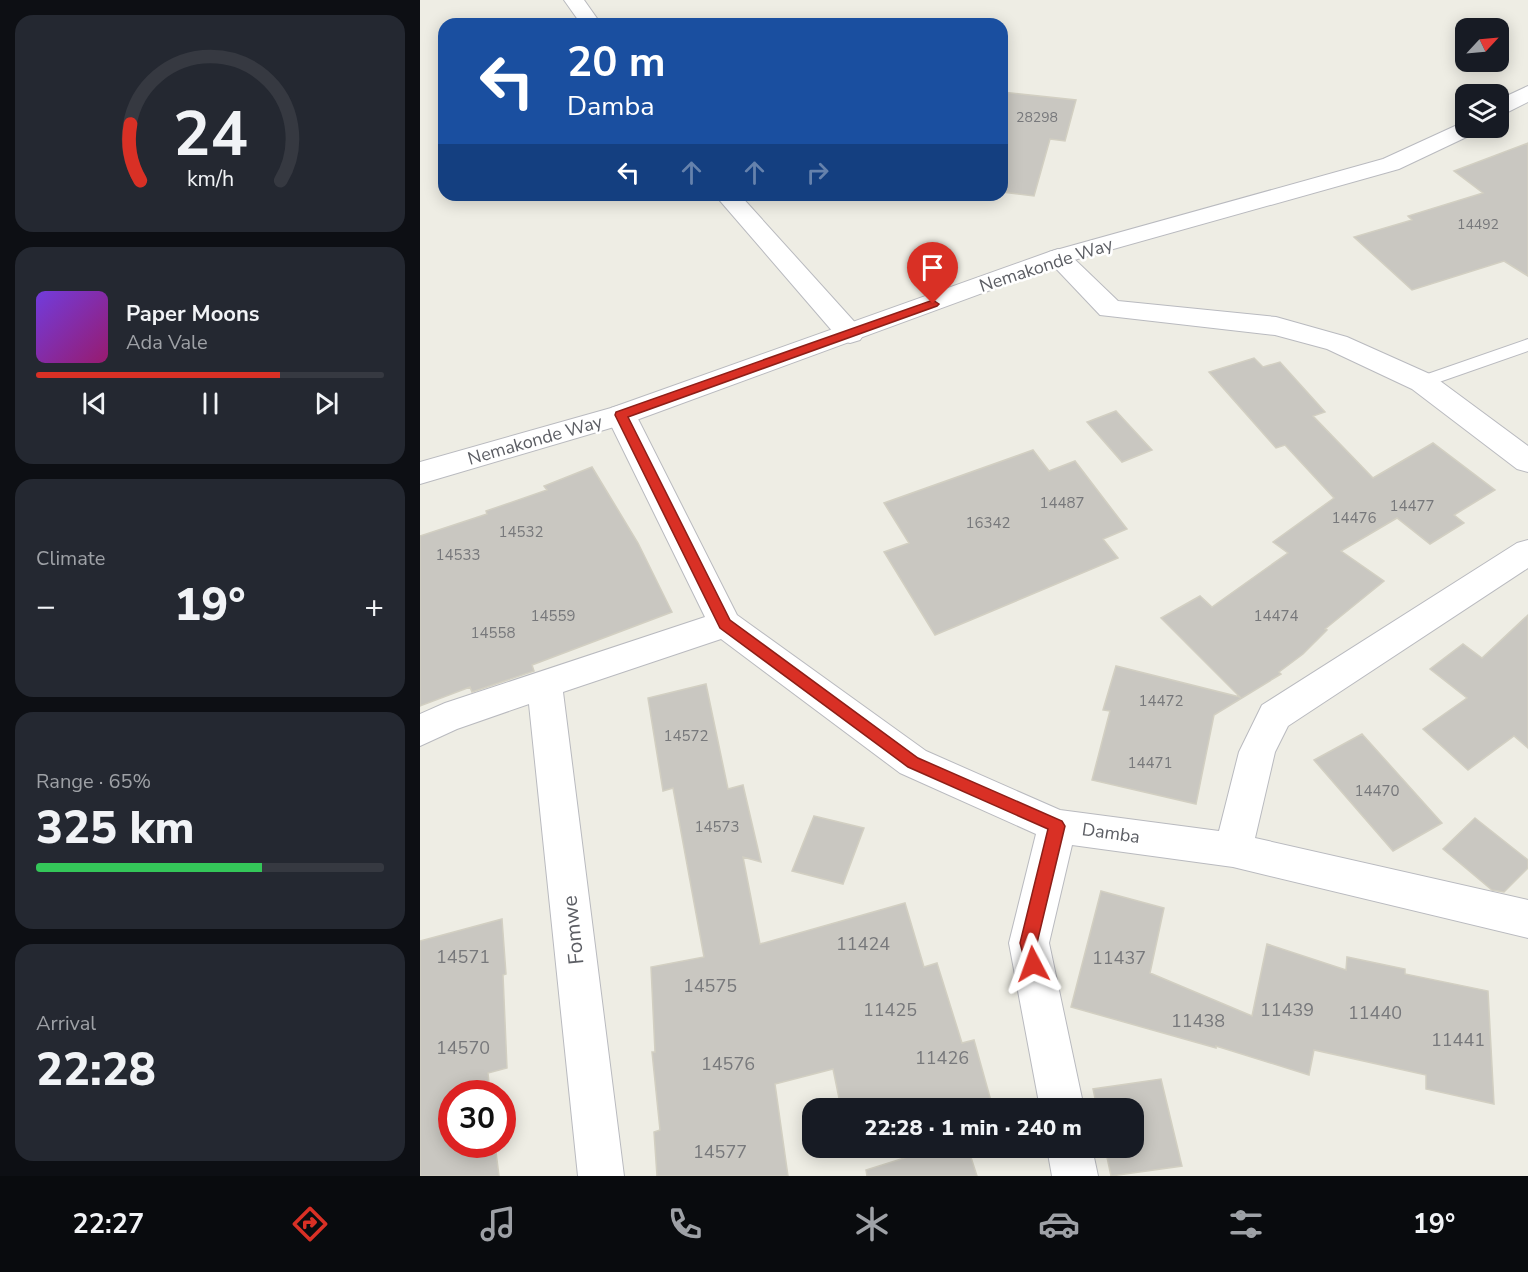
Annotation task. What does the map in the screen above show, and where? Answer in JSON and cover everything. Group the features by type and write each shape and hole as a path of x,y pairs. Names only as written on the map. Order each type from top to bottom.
{"street":[{"path":"574,0 587,18"},
{"path":"1509,104 1528,93"},
{"name":"Nemakonde Way","path":"420,473 621,415 1058,257 1391,164 1455,134"},
{"path":"732,201 850,334"},
{"path":"1058,257 1110,309 1276,326 1337,343 1422,382 1528,461"},
{"name":"Damba","path":"621,415 725,624 913,762 1057,826 1233,850 1528,919"},
{"path":"1233,850 1257,752 1275,716 1528,552"},
{"path":"420,730 445,718 725,624"},
{"name":"Fomwe","path":"545,685 601,1176"},
{"path":"1057,826 1029,943 1060,1098"},
{"path":"1072,1158 1076,1176"}],"lane":[{"path":"1422,382 1528,345"}],"building":[{"path":"1008,93 1076,100 1065,141 1050,139 1034,196 1008,193"},
{"path":"1528,143 1528,276 1504,261 1412,290 1354,237 1412,220 1408,216 1483,193 1454,171"},
{"path":"1254,358 1263,367 1280,362 1325,412 1313,416 1373,478 1433,443 1495,490 1454,515 1464,523 1430,544 1397,518 1341,551 1384,581 1325,629 1327,630 1303,654 1279,672 1281,674 1214,715 1196,804 1092,780 1110,711 1103,710 1116,666 1240,697 1161,618 1200,596 1212,607 1288,553 1273,542 1334,498 1285,445 1276,448 1209,372"},
{"path":"1116,411 1152,450 1122,462 1087,422"},
{"path":"1033,450 1049,471 1075,461 1127,529 1103,539 1118,558 935,635 884,552 909,543 884,503"},
{"path":"592,467 638,543 672,612 532,665 534,671 472,692 470,687 420,706 420,536 487,514 486,511 547,490 544,486"},
{"path":"1528,615 1528,748 1514,736 1468,770 1423,729 1467,698 1430,669 1463,644 1482,658"},
{"path":"706,684 728,789 743,785 761,862 743,857 760,944 905,903 924,967 937,963 962,1043 974,1040 990,1098 839,1098 833,1069 775,1084 788,1176 657,1176 654,1132 660,1130 652,1052 655,1052 651,967 704,957 673,788 663,791 648,698"},
{"path":"1362,734 1442,823 1393,851 1314,760"},
{"path":"814,816 864,828 843,884 792,871"},
{"path":"1475,818 1528,860 1528,868 1504,892 1492,890 1443,849"},
{"path":"1101,891 1164,908 1150,973 1252,1016 1267,944 1346,970 1347,957 1405,969 1405,974 1488,991 1494,1104 1426,1089 1426,1075 1314,1050 1309,1075 1216,1046 1216,1048 1071,1007"},
{"path":"502,919 506,974 503,975 507,1068 488,1073 489,1080 438,1080 438,1158 497,1158 499,1176 420,1176 420,941"},
{"path":"1161,1079 1182,1166 1111,1176 1107,1158 1144,1158 1144,1098 1095,1098 1093,1089"},
{"path":"904,1158 971,1158 977,1176 867,1176 866,1170"}],"route":[{"path":"933,304 621,415 725,624 913,762 1057,826 1029,943 1033,964"}]}
